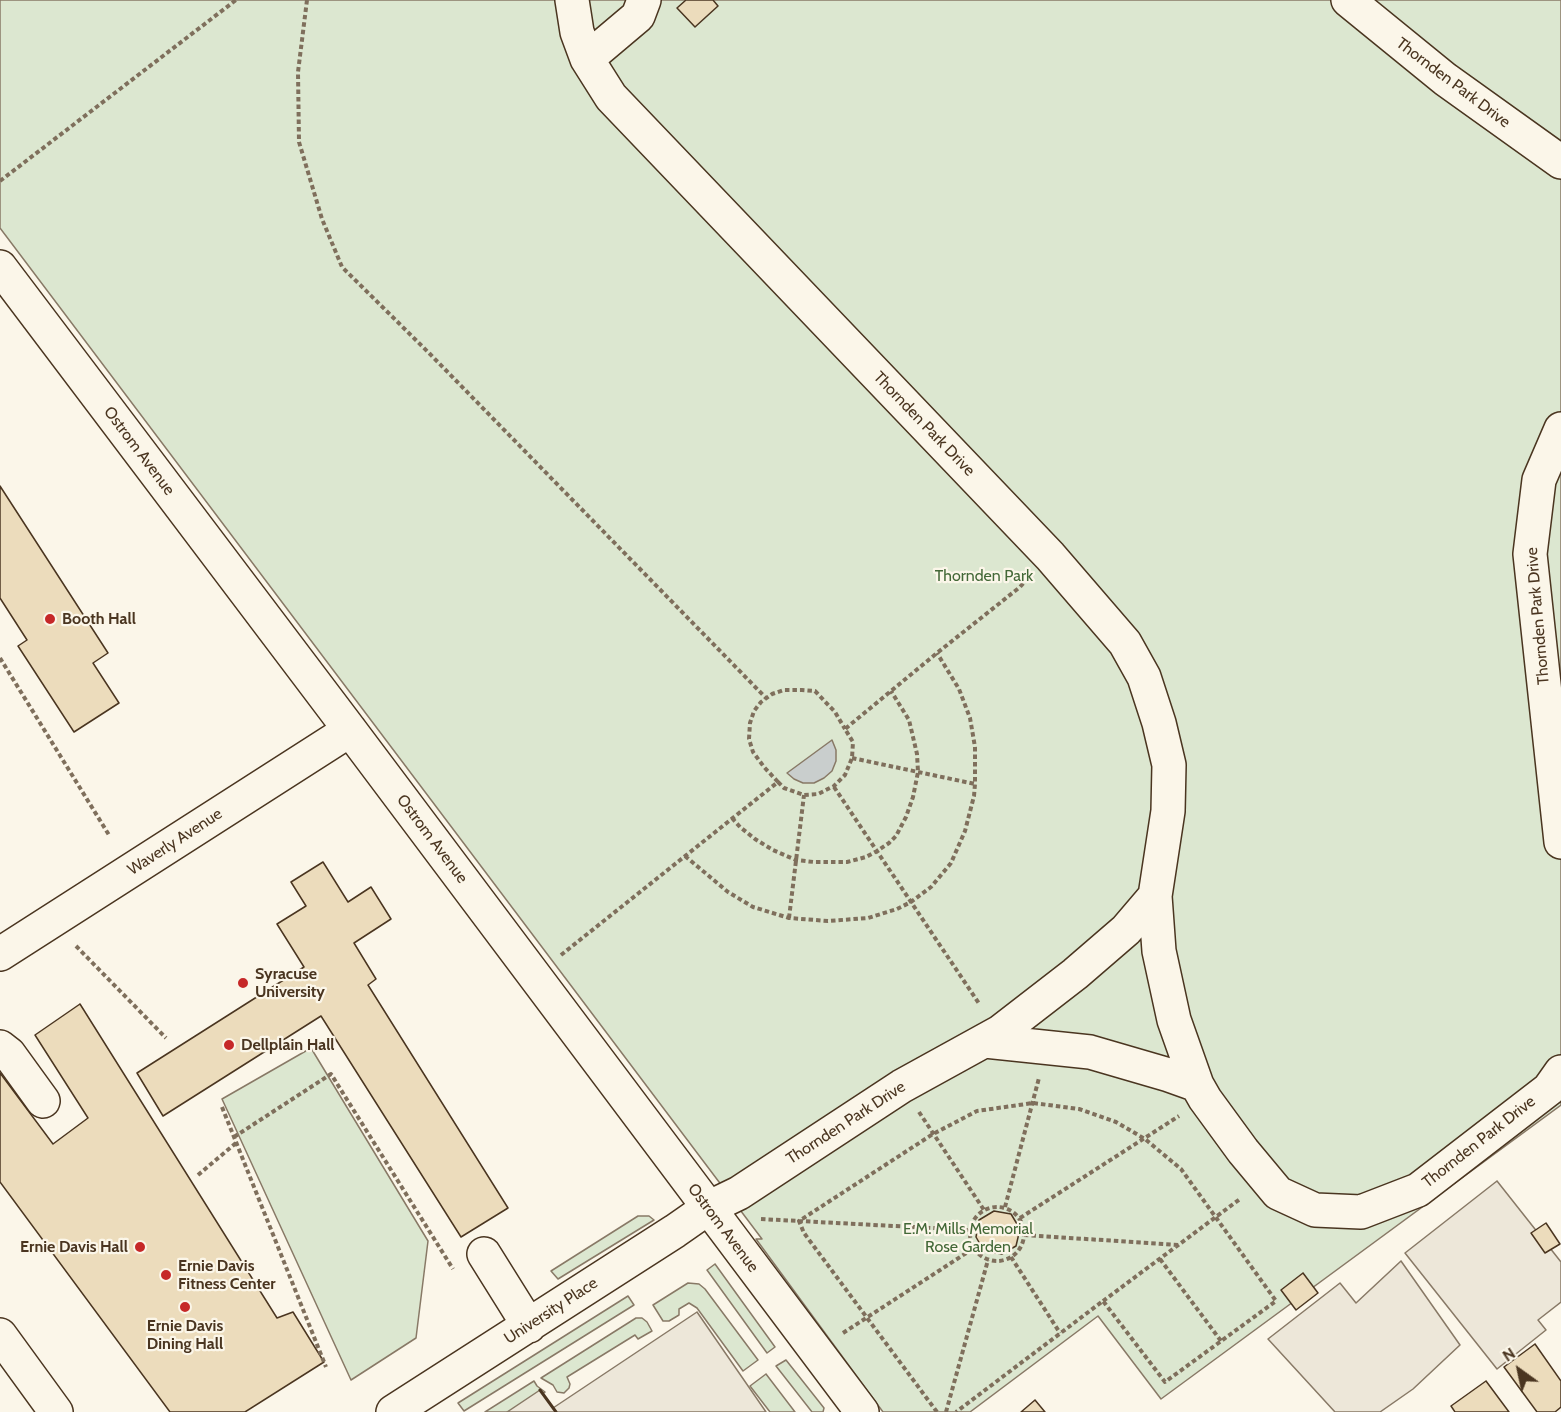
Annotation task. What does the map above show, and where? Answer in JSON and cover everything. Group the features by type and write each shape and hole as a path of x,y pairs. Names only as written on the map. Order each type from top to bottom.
{"street":[{"name":"Thornden Park Drive","path":"572,0 577,32 587,59 611,97 1050,556 1125,643 1144,677 1159,723 1169,765 1168,811 1155,896 1159,951 1174,1020 1201,1092 1243,1152 1278,1193 1315,1210 1361,1212 1418,1190 1549,1089 1561,1072"},
{"path":"587,59 638,16 644,0"},
{"name":"Thornden Park Drive","path":"1348,0 1445,80 1561,162"},
{"name":"Ostrom Avenue","path":"0,267 862,1412"},
{"name":"Thornden Park Drive","path":"1561,429 1539,480 1530,554 1561,842"},
{"name":"Waverly Avenue","path":"0,954 350,730"},
{"name":"Thornden Park Drive","path":"708,1208 739,1192 902,1086 1000,1032 1076,974 1126,930 1155,896"},
{"path":"986,1041 1090,1052 1169,1075 1201,1092"},
{"path":"0,1047 9,1054 44,1101"},
{"name":"University Place","path":"393,1412 708,1208"},
{"path":"484,1254 529,1326"},
{"path":"0,1335 56,1412"}],"path":[{"path":"0,181 236,0"},
{"path":"307,0 298,72 299,142 322,219 342,267 766,698"},
{"path":"845,729 1020,587"},
{"path":"685,856 728,892 753,907 789,918 828,921 868,918 897,909 932,887 951,863 965,831 975,784 975,747 970,718 959,689 937,653"},
{"path":"0,658 109,835"},
{"path":"784,690 802,690 815,691 827,702 853,742 852,758 845,775 834,786 818,794 804,795 784,788 764,767 753,752 749,739 750,723 754,711 766,698 784,690"},
{"path":"732,818 755,839 796,860 847,862 866,857 889,843 896,836 906,817 914,797 918,772 917,754 909,720 891,691"},
{"path":"852,758 975,784"},
{"path":"535,976 778,782"},
{"path":"834,786 974,997"},
{"path":"789,918 804,795"},
{"path":"76,946 166,1038"},
{"path":"1005,1208 1047,1048"},
{"path":"234,1137 331,1074 459,1278"},
{"path":"902,1086 984,1210"},
{"path":"1020,1218 1145,1138 1201,1092"},
{"path":"799,1221 933,1134 977,1112 1033,1103 1079,1109 1116,1122 1145,1138 1181,1169 1276,1301 1165,1382 1103,1301"},
{"path":"222,1107 326,1367"},
{"path":"198,1175 236,1143"},
{"path":"956,1412 1266,1179"},
{"path":"992,1206 1005,1208 1020,1218 1024,1234 1023,1242 1011,1257 998,1261 988,1260 974,1248 970,1239 971,1224 984,1210 992,1206"},
{"path":"760,1219 970,1230"},
{"path":"799,1221 804,1233 937,1412"},
{"path":"1024,1234 1180,1245"},
{"path":"816,1351 974,1248"},
{"path":"1011,1257 1060,1333"},
{"path":"1160,1259 1221,1341"},
{"path":"946,1412 988,1260"}],"green space":[{"name":"Thornden Park","path":"0,0 1561,0 1561,1105 1161,1399 1098,1316 970,1412 883,1412 756,1239 762,1239 0,228"},
{"path":"311,1048 428,1241 416,1338 351,1380 222,1099"},
{"path":"638,1216 649,1216 654,1220 558,1279 551,1271"},
{"path":"715,1264 775,1347 767,1353 707,1270"},
{"path":"688,1283 699,1284 705,1289 758,1360 743,1371 697,1308 689,1303 679,1309 679,1315 669,1321 663,1321 653,1305"},
{"path":"628,1296 634,1305 464,1411 458,1403"},
{"path":"636,1318 642,1318 647,1322 652,1331 638,1339 635,1335 567,1377 570,1384 564,1393 557,1392 553,1385 541,1378"},
{"path":"786,1360 824,1408 823,1412 812,1412 776,1366"},
{"path":"766,1374 795,1412 770,1412 750,1386"},
{"path":"534,1381 545,1392 514,1412 485,1412"}],"shaded area":[{"path":"832,740 836,750 836,761 832,771 824,778 814,783 803,783 787,773"},
{"path":"1497,1181 1561,1262 1561,1302 1538,1320 1546,1330 1497,1369 1405,1253"},
{"path":"1401,1261 1460,1345 1413,1389 1380,1412 1335,1412 1268,1339 1340,1283 1356,1303"},
{"path":"697,1312 766,1412 507,1412 540,1390 553,1408"}],"building":[{"path":"686,0 713,0 718,6 695,27 677,8"},
{"name":"Booth Hall","path":"0,486 108,653 93,663 119,703 74,732 18,646 27,640 0,598"},
{"name":"Dellplain Hall","path":"323,862 348,902 371,887 391,919 354,943 376,979 368,985 508,1208 461,1237 321,1016 163,1116 137,1073 304,967 277,924 306,906 291,882"},
{"name":"Ernie Davis Hall","path":"80,1004 277,1318 293,1312 324,1362 245,1412 170,1412 0,1182 0,1073 53,1144 88,1118 35,1035"},
{"path":"994,1211 1011,1214 1020,1229 1016,1246 1002,1254 984,1251 976,1237 979,1220"},
{"path":"1546,1223 1560,1244 1545,1253 1531,1233"},
{"path":"1303,1273 1318,1293 1296,1310 1281,1290"},
{"path":"1535,1344 1561,1381 1561,1407 1555,1412 1537,1412 1504,1367"},
{"path":"1486,1381 1509,1412 1455,1412 1451,1406"},
{"path":"1035,1400 1045,1412 1021,1412"}],"wall":[{"path":"540,1390 556,1412"}],"place":[{"name":"Booth Hall","path":"50,619"},
{"name":"Syracuse University","path":"243,983"},
{"name":"Dellplain Hall","path":"229,1045"},
{"name":"Ernie Davis Hall","path":"140,1247"},
{"name":"Ernie Davis Fitness Center","path":"166,1275"},
{"name":"Ernie Davis Dining Hall","path":"185,1307"}],"park label":[{"name":"E.M. Mills Memorial Rose Garden","path":"968,1238"}]}
